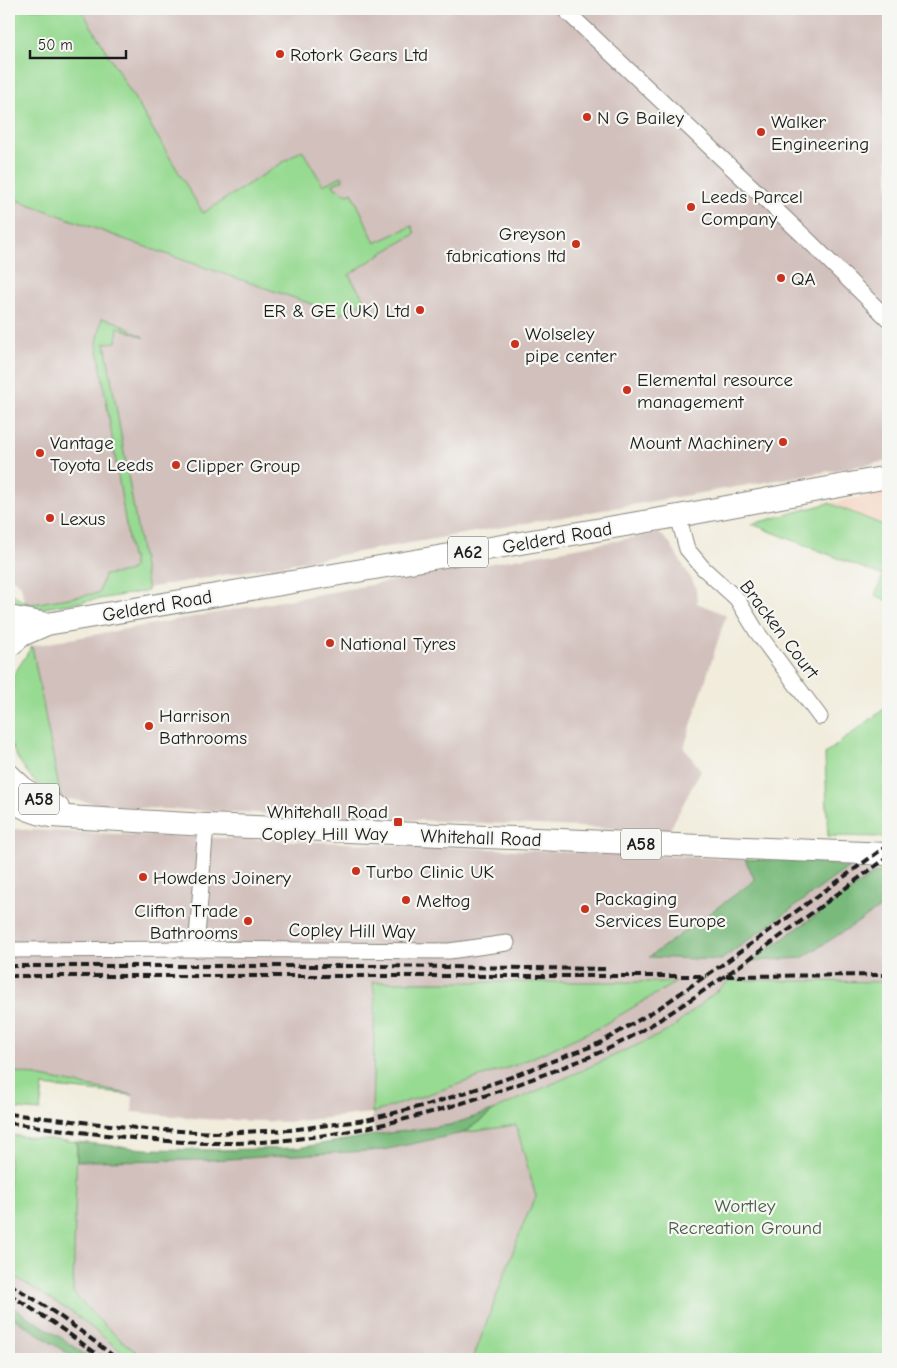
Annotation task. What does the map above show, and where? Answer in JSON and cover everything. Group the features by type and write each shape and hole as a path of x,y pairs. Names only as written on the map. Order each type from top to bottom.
{"main road":[{"name":"Gelderd Road","path":"9,646 22,635 47,624 678,516 888,477"},
{"name":"Gelderd Road","path":"9,617 47,624"},
{"name":"Whitehall Road","path":"9,774 16,783 34,796 75,816"},
{"name":"Whitehall Road","path":"9,799 23,808 50,816 206,825 888,854"}],"street":[{"path":"564,9 808,240 888,319"},
{"name":"Bracken Court","path":"678,516 687,549 703,568 737,598 757,632 820,717"},
{"path":"196,949 206,825"},
{"name":"Copley Hill Way","path":"9,950 196,949 449,952 507,943"}],"shaded area":[{"path":"81,9 888,9 888,461 25,609 21,585 9,576 9,197 154,250 203,213"},
{"path":"888,493 888,527 829,503"},
{"path":"659,533 669,542 696,587 697,603 726,615 684,748 701,770 669,831 120,807 61,798 32,646"},
{"path":"9,829 745,859 755,879 649,957 721,960 849,867 876,872 753,961 802,958 888,903 888,982 730,980 670,1030 495,1110 450,1125 374,1135 372,1113 290,1122 204,1119 132,1112 133,1095 9,1071","holes":["374,982 675,982 598,1028 516,1065 373,1113"]},
{"path":"516,1125 536,1197 524,1222 473,1359 146,1359 122,1342 91,1314 73,1293 77,1161 211,1160 383,1150 463,1133"},
{"path":"9,1273 73,1313 131,1359 91,1359 9,1305"},
{"path":"9,1315 43,1337 76,1359 9,1359"}],"green space":[{"path":"9,9 81,9 203,213 302,150 323,185 342,176 343,180 333,184 335,188 348,194 352,192 375,243 412,226 415,234 349,275 365,301 341,314 154,250 9,197"},
{"path":"102,318 116,322 145,338 118,327 116,342 105,343 148,591 31,610 9,599 9,591 23,602 33,604 99,593 104,575 128,572 133,568 133,557 131,557 97,343"},
{"path":"829,503 888,527 888,601 875,595 883,576 752,524"},
{"path":"32,646 61,798 48,792 32,779 18,759 9,741 9,682"},
{"path":"888,706 888,837 828,836 825,754"},
{"path":"745,859 807,861 849,867 721,960 649,957 755,880"},
{"path":"888,869 888,903 802,958 752,961 876,872"},
{"name":"Wortley Recreation Ground","path":"730,980 888,982 888,1359 473,1359 524,1222 536,1197 516,1125 463,1133 495,1110 670,1030"},
{"path":"373,982 676,982 598,1028 516,1065 372,1113 375,1000"},
{"path":"9,1071 133,1095 43,1086 40,1111 9,1108"},
{"path":"495,1110 463,1133 383,1150 211,1160 77,1161 77,1142 145,1149 297,1148 450,1125"},
{"path":"9,1135 77,1142 73,1292 108,1328 146,1359 131,1359 73,1313 9,1273"},
{"path":"9,1305 91,1359 76,1359 9,1315"}],"railway":[{"path":"9,1114 146,1129 215,1133 290,1130 366,1120 434,1103 503,1080 600,1043 659,1008 726,962 888,845"},
{"path":"9,1123 163,1141 256,1142 341,1133 425,1114 466,1102 506,1089 588,1057 639,1032 729,973 888,857"},
{"path":"9,966 372,966 606,969"},
{"path":"726,976 888,975"},
{"path":"9,976 706,976"},
{"path":"9,1284 65,1320 117,1359"},
{"path":"9,1294 104,1359"}],"place":[{"name":"Rotork Gears Ltd","path":"280,54"},
{"name":"N G Bailey","path":"587,117"},
{"name":"Walker Engineering","path":"761,132"},
{"name":"Leeds Parcel Company","path":"691,207"},
{"name":"Greyson fabrications ltd","path":"576,244"},
{"name":"QA","path":"781,278"},
{"name":"ER & GE (UK) Ltd","path":"420,310"},
{"name":"Wolseley pipe center","path":"515,344"},
{"name":"Elemental resource management","path":"627,390"},
{"name":"Mount Machinery","path":"783,442"},
{"name":"Vantage Toyota Leeds","path":"40,453"},
{"name":"Clipper Group","path":"176,465"},
{"name":"Lexus","path":"50,518"},
{"name":"National Tyres","path":"330,643"},
{"name":"Harrison Bathrooms","path":"149,726"},
{"name":"Whitehall Road Copley Hill Way","path":"398,822"},
{"name":"Turbo Clinic UK","path":"356,871"},
{"name":"Howdens Joinery","path":"143,877"},
{"name":"Meltog","path":"406,900"},
{"name":"Packaging Services Europe","path":"585,909"},
{"name":"Clifton Trade Bathrooms","path":"248,921"}]}
